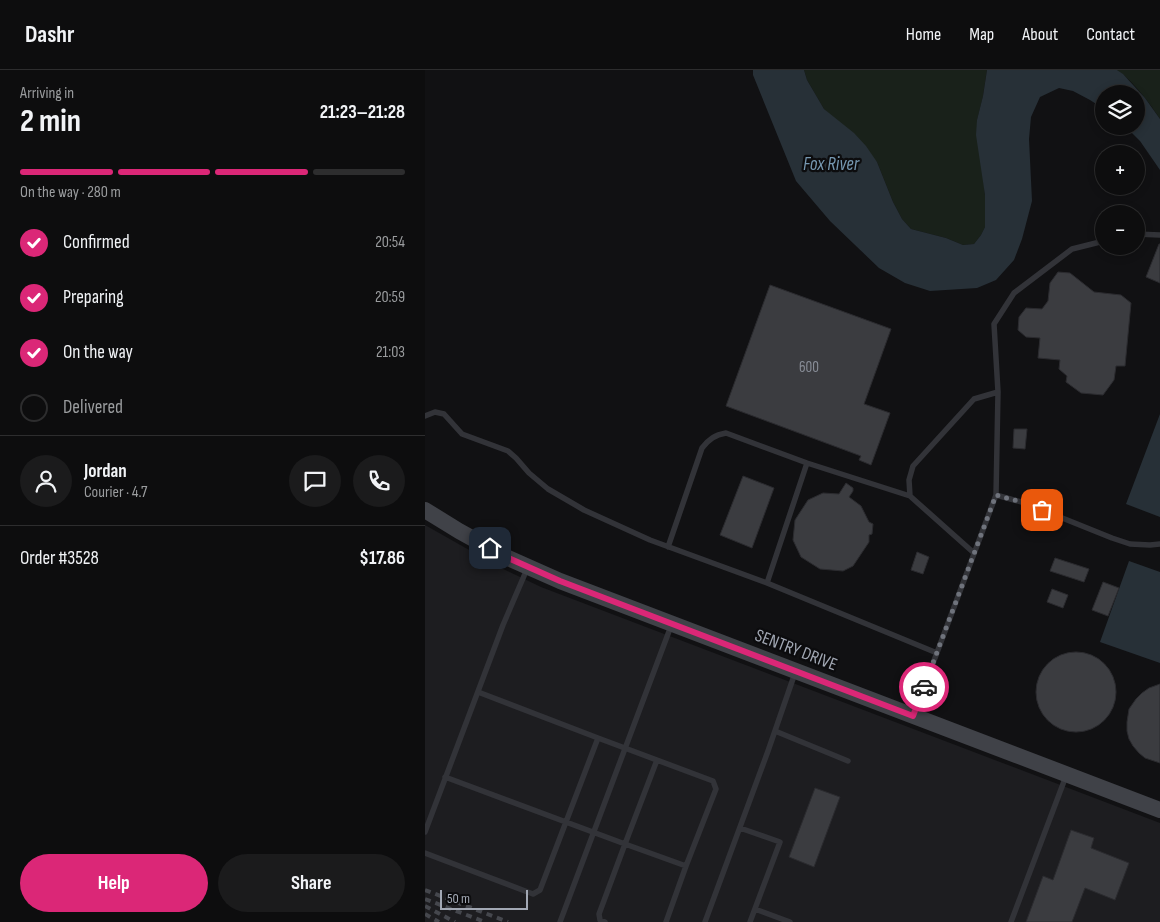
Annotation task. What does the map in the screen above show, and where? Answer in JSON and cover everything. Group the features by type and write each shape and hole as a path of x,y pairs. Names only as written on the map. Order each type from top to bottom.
{"street":[{"name":"SENTRY DRIVE","path":"425,510 506,557 560,581 1160,810"}],"lane":[{"path":"1145,235 1160,236"},
{"path":"913,716 996,495 998,392 994,324 1014,293 1072,249 1095,243"},
{"path":"910,496 909,480 913,466 974,400 998,392"},
{"path":"425,416 435,412 443,414 462,434 508,451 529,473 549,489 584,510 650,540 767,583 937,653"},
{"path":"668,547 702,448 717,434 726,433 807,463 910,496 974,553"},
{"path":"767,583 807,463"},
{"path":"996,495 1025,503 1130,544 1150,546 1160,544"},
{"path":"425,832 503,626 528,567"},
{"path":"560,922 672,624"},
{"path":"705,922 796,671"},
{"path":"478,692 713,781 717,789 666,922"},
{"path":"775,731 848,761"},
{"path":"425,853 533,894 540,890 598,738"},
{"path":"605,922 600,920 599,914 657,760"},
{"path":"1011,922 1066,774"},
{"path":"445,776 686,866"},
{"path":"740,828 780,842 750,922"},
{"path":"755,909 790,922"}],"shaded area":[{"path":"804,70 987,70 977,120 985,195 985,227 974,244 963,245 946,238 911,229 902,219 893,202 877,162 824,109 807,80"},
{"path":"1117,70 1160,70 1160,119 1145,98 1145,85 1134,85"},
{"path":"425,525 501,568 541,587 1160,823 1160,922 425,922"}],"water":[{"name":"Fox River","path":"753,70 804,70 807,80 824,109 854,133 877,162 893,202 902,219 911,229 946,238 963,245 974,244 985,227 985,195 976,135 977,120 987,70 1117,70 1133,85 1095,85 1095,103 1073,91 1059,88 1040,97 1031,117 1029,139 1032,201 1022,239 1014,260 996,280 977,288 930,291 905,283 879,268 830,221 796,181 753,75"},
{"name":"Fox River","path":"1145,98 1160,119 1160,170 1145,148 1145,145 1134,135 1145,135"},
{"path":"1160,414 1160,517 1126,504"},
{"path":"1129,561 1160,572 1160,663 1100,642"}],"building":[{"path":"1160,244 1160,283 1146,277"},
{"path":"1058,272 1070,273 1094,292 1121,295 1131,303 1125,366 1116,366 1114,380 1103,395 1081,393 1066,382 1067,376 1059,369 1060,360 1038,358 1040,338 1026,337 1018,330 1019,317 1026,308 1042,309 1048,301 1050,283"},
{"path":"770,285 891,329 864,404 890,413 871,465 859,460 861,456 726,406"},
{"path":"1014,429 1027,429 1025,449 1013,448"},
{"path":"743,476 774,488 752,548 720,535"},
{"path":"846,483 853,488 849,497 861,506 869,522 873,524 872,534 869,535 869,542 853,566 843,571 820,569 801,557 793,540 795,520 808,500 823,493 839,494"},
{"path":"917,552 929,557 923,574 911,570"},
{"path":"1055,558 1089,569 1084,582 1050,571"},
{"path":"1103,582 1119,588 1108,616 1092,610"},
{"path":"1052,589 1068,595 1063,608 1047,602"},
{"path":"1076,652 1091,655 1104,664 1113,677 1116,692 1113,707 1104,720 1091,729 1076,732 1061,729 1048,720 1039,707 1036,692 1039,677 1048,664 1061,655"},
{"path":"1160,684 1160,763 1145,758 1133,746 1127,731 1127,722 1129,709 1136,699 1149,688"},
{"path":"815,788 840,797 814,867 789,857"},
{"path":"1071,830 1094,838 1091,848 1129,863 1115,900 1085,888 1072,922 1026,922 1043,876 1053,880"}],"railway":[{"path":"425,890 508,922"},
{"path":"425,899 485,922"},
{"path":"425,906 455,922"},
{"path":"425,914 439,922"}],"way so far":[{"path":"924,687 996,495 1042,510"}],"route":[{"path":"490,548 560,581 913,716 924,687"}]}
